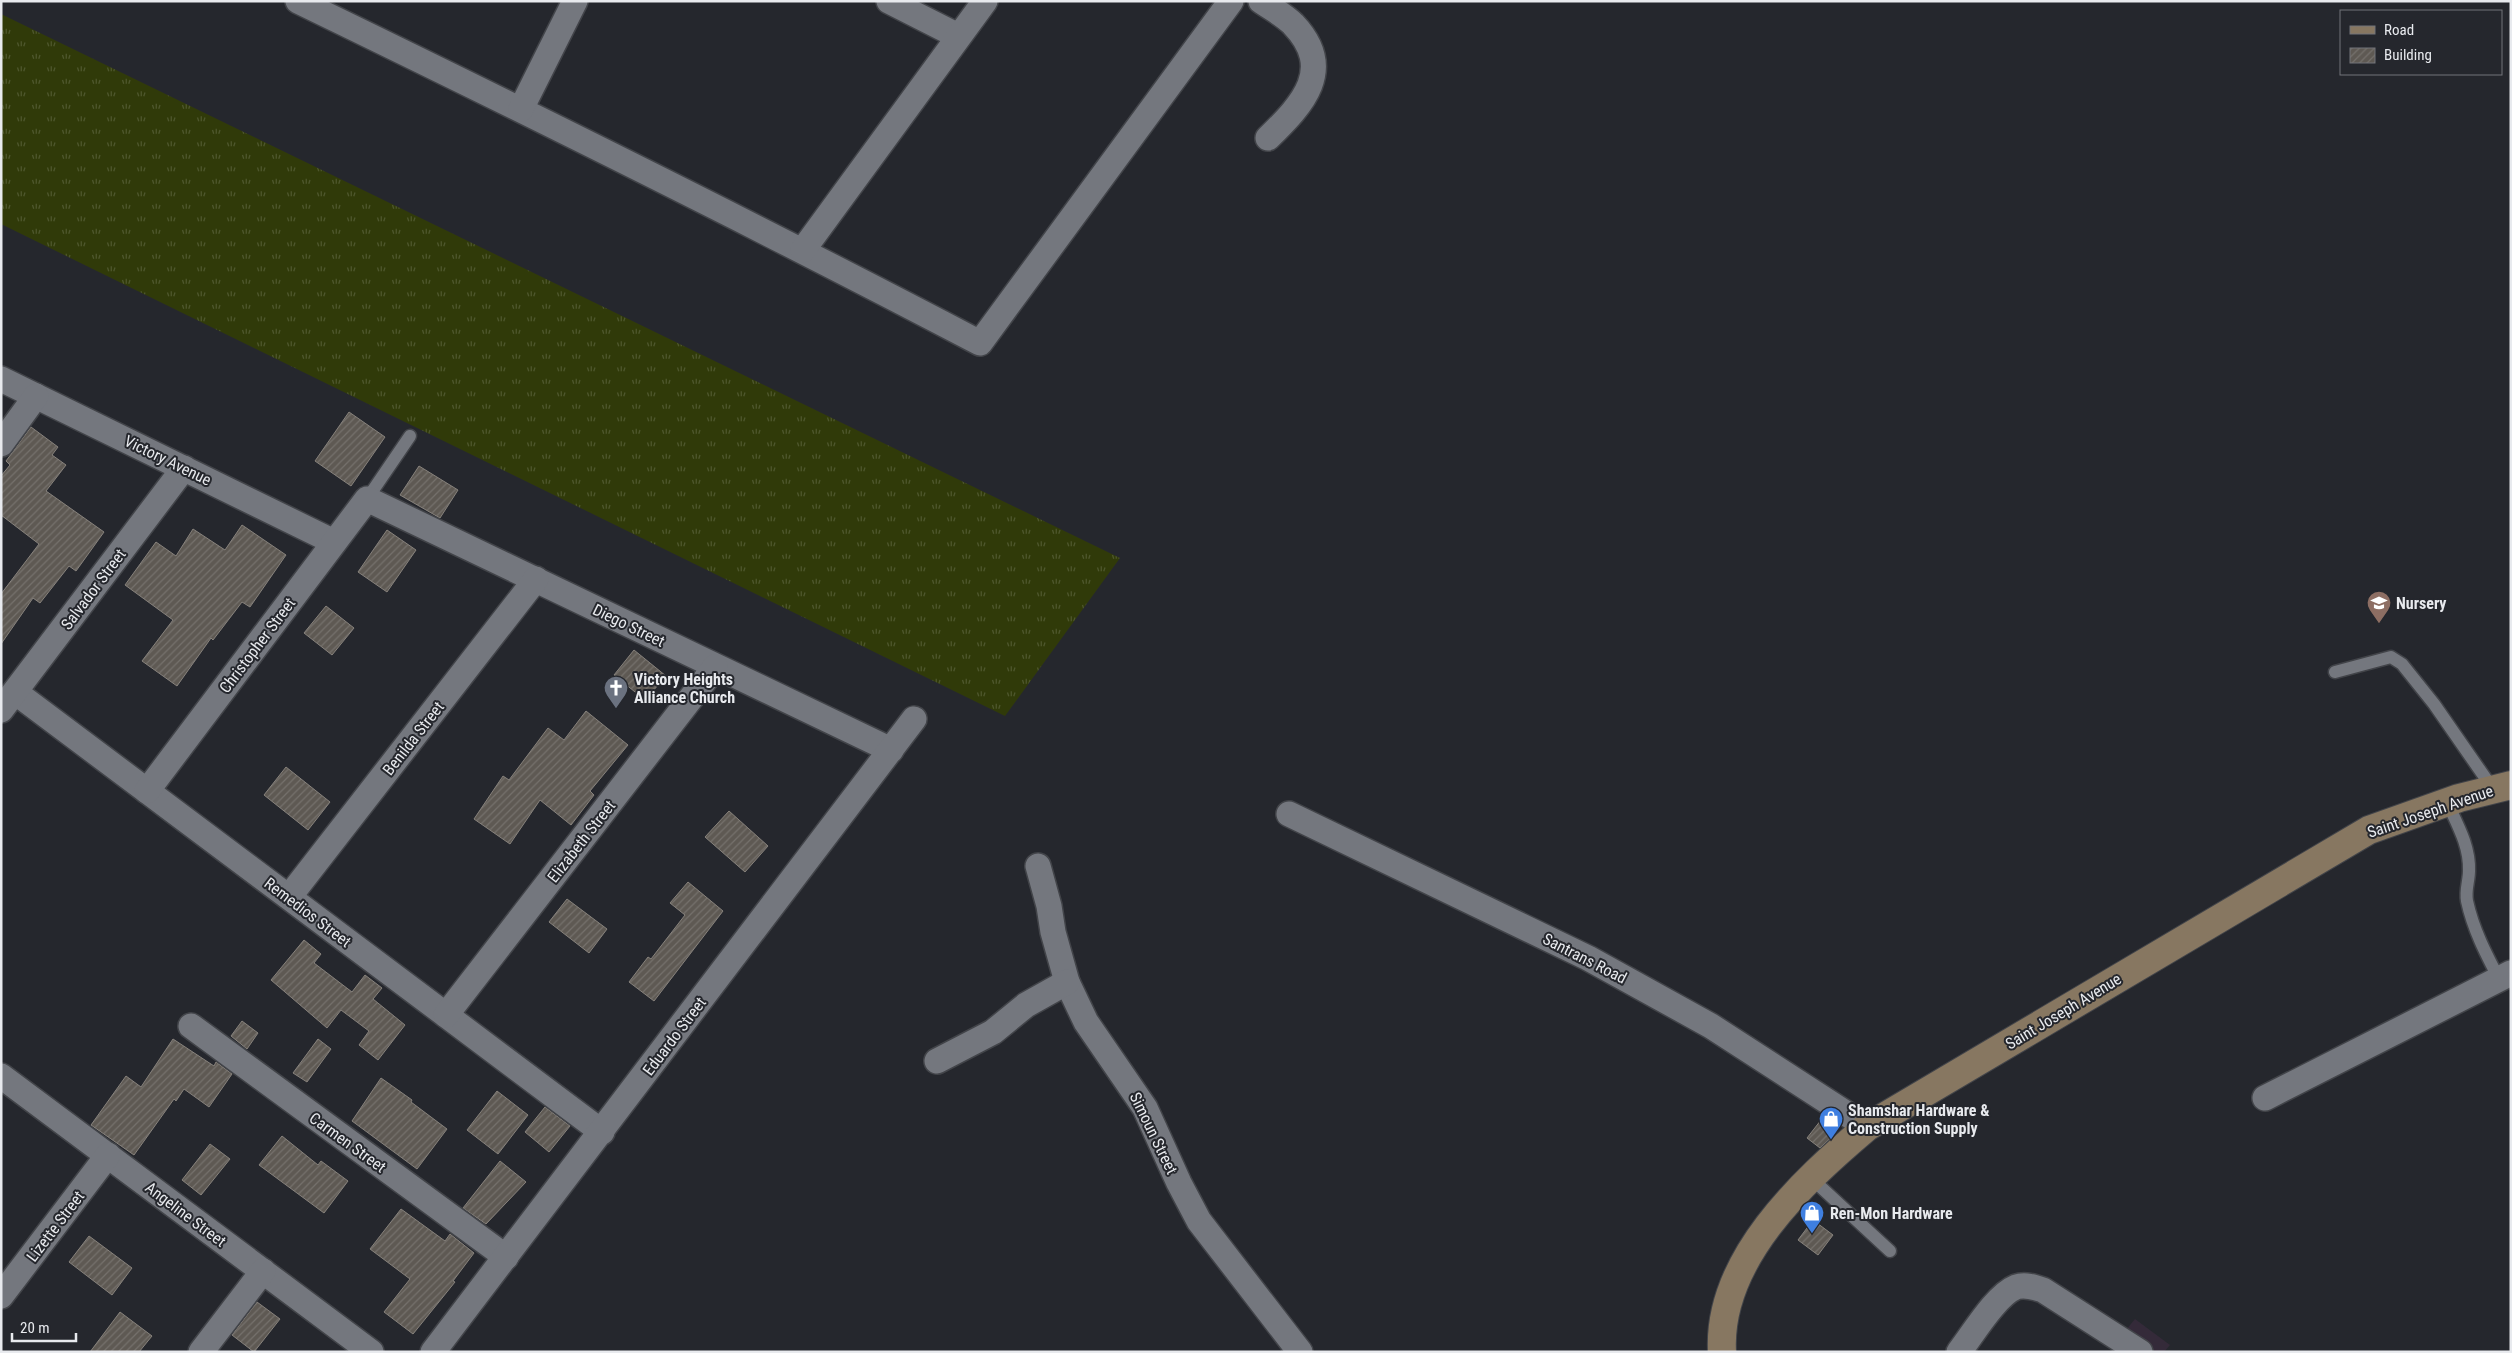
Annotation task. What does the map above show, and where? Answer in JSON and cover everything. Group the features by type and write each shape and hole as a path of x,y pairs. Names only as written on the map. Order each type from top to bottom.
{"main road":[{"name":"Saint Joseph Avenue","path":"1722,1352 1722,1337 1728,1296 1752,1251 1786,1203 1867,1127 2370,830 2447,802 2502,787"}],"street":[{"path":"298,1 521,109 803,250 980,343 1231,1"},
{"path":"521,109 575,1"},
{"path":"889,1 958,36"},
{"path":"803,250 985,1"},
{"path":"1261,1 1291,22 1306,40 1313,60 1314,76 1304,99 1268,138"},
{"name":"Victory Avenue","path":"1,379 334,542"},
{"path":"1,444 36,396"},
{"name":"Salvador Street","path":"8,701 184,468"},
{"name":"Christopher Street","path":"147,791 366,499"},
{"name":"Diego Street","path":"366,499 891,750"},
{"name":"Benilda Street","path":"289,897 536,579"},
{"name":"Elizabeth Street","path":"446,1015 715,667"},
{"name":"Remedios Street","path":"8,701 147,791 602,1132"},
{"name":"Eduardo Street","path":"433,1352 914,719"},
{"name":"Santrans Road","path":"1289,814 1588,958 1711,1026 1867,1127"},
{"name":"Simoun Street","path":"1038,866 1067,982 1086,1022 1146,1108 1178,1183 1199,1221 1300,1352"},
{"path":"2265,1098 2505,976"},
{"path":"937,1061 993,1032 1026,1006 1067,982"},
{"name":"Carmen Street","path":"191,1026 506,1257"},
{"name":"Angeline Street","path":"1,1076 371,1352"},
{"name":"Lizette Street","path":"1,1296 108,1155"},
{"path":"201,1352 263,1271"},
{"path":"1960,1352 2004,1294 2017,1287 2031,1286 2049,1294 2140,1352"}],"lane":[{"path":"366,499 410,436"},
{"path":"2335,672 2391,657 2402,664 2502,787"},
{"path":"2447,802 2466,845 2470,872 2467,899 2479,940 2505,976"},
{"path":"1811,1178 1890,1251"}],"shaded area":[{"path":"2135,1319 2170,1345 2164,1352 2144,1352 2121,1336"}],"green space":[{"path":"1,14 1120,558 1005,716 1,224"}],"building":[{"path":"349,412 385,437 351,486 315,461"},
{"path":"31,427 58,447 52,455 66,465 46,491 104,532 76,571 69,566 40,603 33,598 1,644 1,594 39,544 1,515 1,476 10,465 6,461"},
{"path":"419,466 458,490 440,518 400,495"},
{"path":"242,525 286,555 250,607 242,602 213,640 211,638 177,686 142,661 173,620 125,585 156,542 176,556 193,529 225,550"},
{"path":"387,530 416,550 387,592 358,572"},
{"path":"326,606 354,628 332,655 304,633"},
{"path":"634,650 666,676 645,700 614,675"},
{"path":"586,711 628,745 590,791 594,795 571,825 540,800 510,844 474,819 503,776 509,780 548,728 564,740"},
{"path":"286,767 330,802 308,830 264,795"},
{"path":"729,811 768,846 745,872 705,837"},
{"path":"688,882 723,911 654,1001 629,982 648,957 651,959 685,915 670,903"},
{"path":"567,899 607,929 589,953 549,922"},
{"path":"304,940 321,954 314,963 352,992 365,975 382,988 373,999 405,1025 378,1060 359,1045 369,1031 341,1010 327,1028 271,980"},
{"path":"242,1021 258,1033 247,1049 231,1036"},
{"path":"173,1039 214,1066 216,1062 232,1074 209,1107 184,1089 176,1101 174,1099 134,1155 91,1125 126,1076 141,1087"},
{"path":"318,1039 331,1049 307,1082 293,1073"},
{"path":"381,1078 412,1100 411,1102 447,1129 417,1169 352,1121"},
{"path":"497,1091 528,1115 498,1154 467,1130"},
{"path":"545,1107 570,1126 549,1152 525,1132"},
{"path":"1821,1120 1837,1132 1820,1148 1807,1138"},
{"path":"282,1136 318,1165 321,1161 348,1181 324,1213 259,1165"},
{"path":"210,1144 230,1159 201,1195 182,1180"},
{"path":"500,1161 526,1182 486,1224 463,1208"},
{"path":"401,1209 445,1241 450,1234 474,1253 453,1281 455,1282 413,1334 384,1312 410,1279 370,1249"},
{"path":"1813,1220 1833,1235 1818,1255 1798,1240"},
{"path":"89,1236 132,1268 112,1295 69,1262"},
{"path":"257,1302 280,1319 254,1352 232,1335"},
{"path":"120,1312 152,1336 139,1352 90,1352"}],"place":[{"name":"Nursery","path":"2379,624"},
{"name":"Victory Heights Alliance Church","path":"616,709"},
{"name":"Shamshar Hardware & Construction Supply","path":"1831,1140"},
{"name":"Ren-Mon Hardware","path":"1812,1234"}]}
